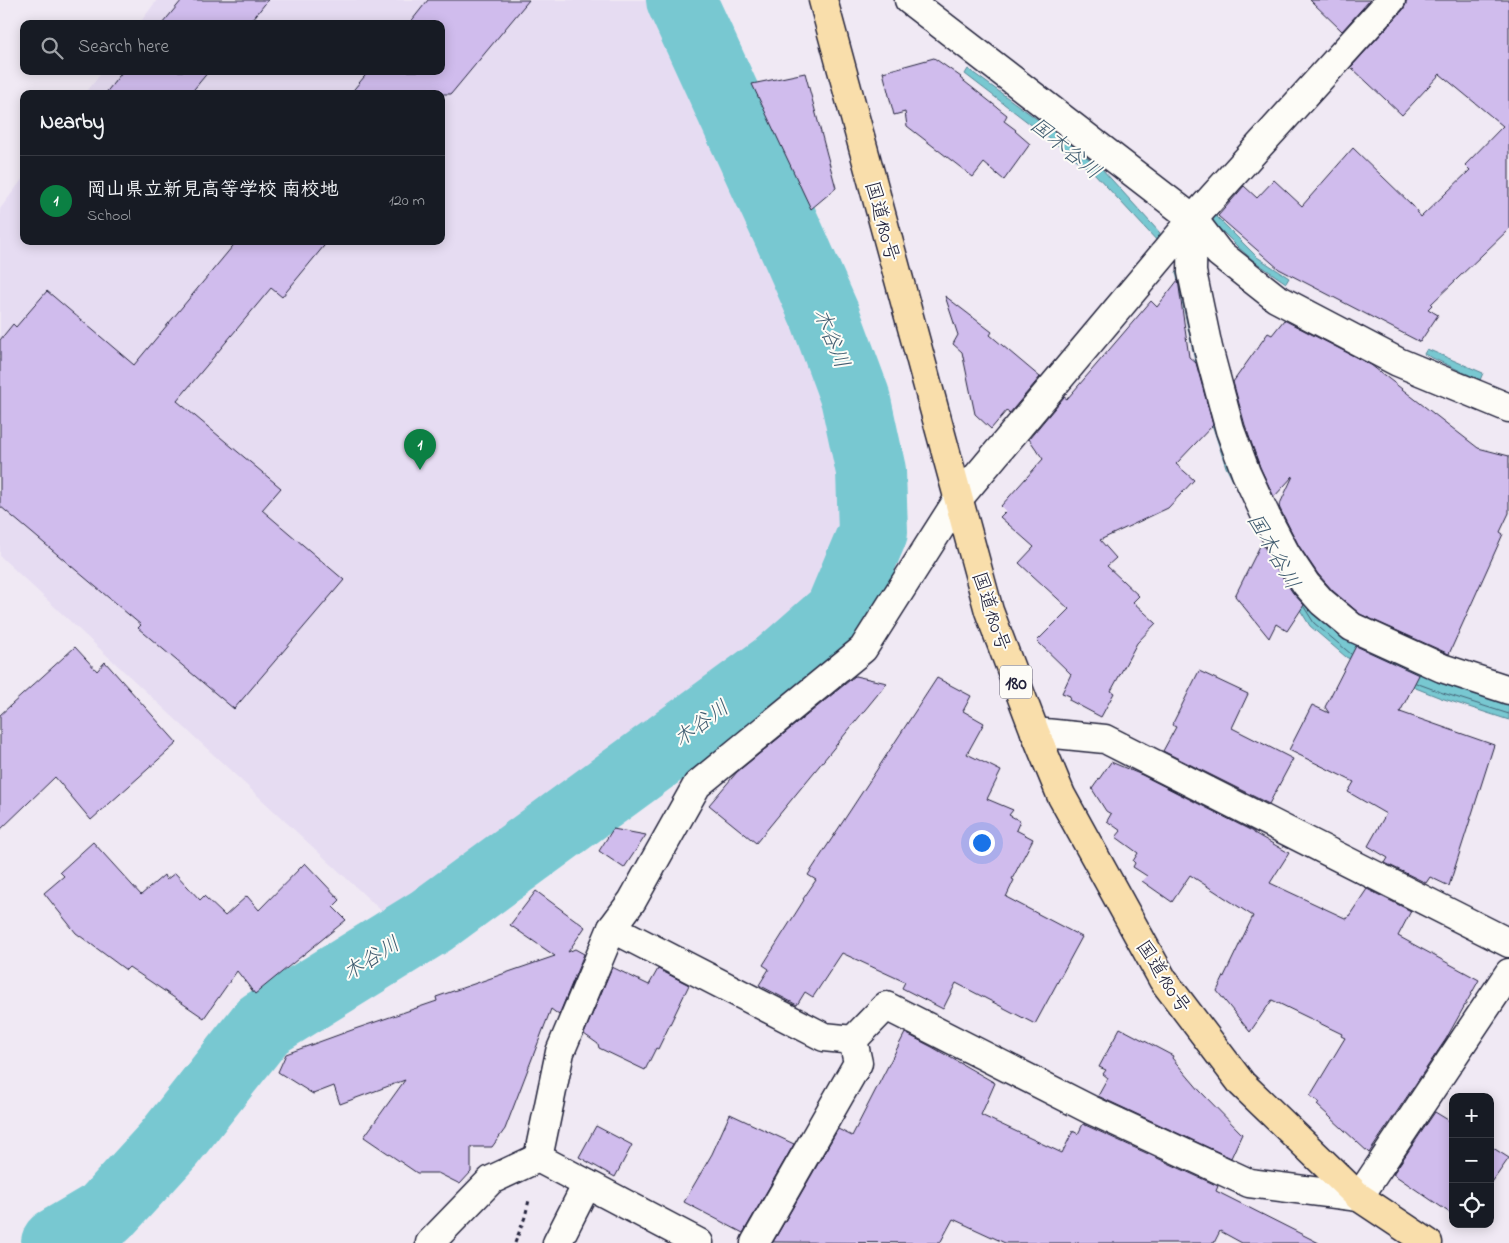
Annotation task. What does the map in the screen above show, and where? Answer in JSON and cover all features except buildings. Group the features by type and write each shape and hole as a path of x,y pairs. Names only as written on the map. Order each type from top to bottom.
{"highway":[{"name":"国道180号","path":"823,0 989,611 1034,732 1061,795 1163,980 1242,1084 1359,1197 1412,1238"}],"street":[{"path":"909,0 1193,219 1219,253 1276,298 1398,362 1509,408"},
{"path":"538,1158 560,1052 612,928 632,901 697,785 863,649 959,498 1193,219 1391,0"},
{"path":"1193,219 1192,272 1208,348 1230,430 1246,473 1266,516 1286,554 1306,584 1322,602 1352,627 1442,668 1509,690"},
{"path":"1034,732 1105,739 1509,943"},
{"path":"612,928 824,1037 853,1040"},
{"path":"853,1040 886,1006 1091,1110 1250,1183 1359,1197 1509,973"},
{"path":"755,1243 858,1063 853,1040"},
{"path":"538,1158 698,1243"},
{"path":"430,1243 491,1180 538,1158"},
{"path":"557,1243 587,1184"}],"shaded area":[{"path":"157,0 649,0 698,92 766,245 837,437 844,503 827,578 781,627 577,774 387,916 0,556 0,209 20,182 20,245 445,245 445,90 88,90 100,75 445,75 445,20 142,20"}],"water":[{"name":"国木谷川","path":"968,69 1102,169 1160,233 1159,243 1094,173 965,74"},
{"path":"1213,213 1257,257 1289,278 1286,283 1239,248 1208,217"},
{"name":"国木谷川","path":"1187,268 1214,397 1300,584 1509,694 1509,720 1441,698 1375,672 1346,657 1310,626 1294,600 1286,580 1272,559 1226,467 1202,394 1176,272"},
{"path":"1427,349 1483,373 1480,380 1424,354"}],"waterway":[{"name":"木谷川","path":"56,1243 105,1214 169,1144 263,1025 431,921 780,665 839,613 873,532 871,471 855,397 825,316 681,0"}],"place":[{"name":"岡山県立新見高等学校 南校地","path":"420,470"}]}
